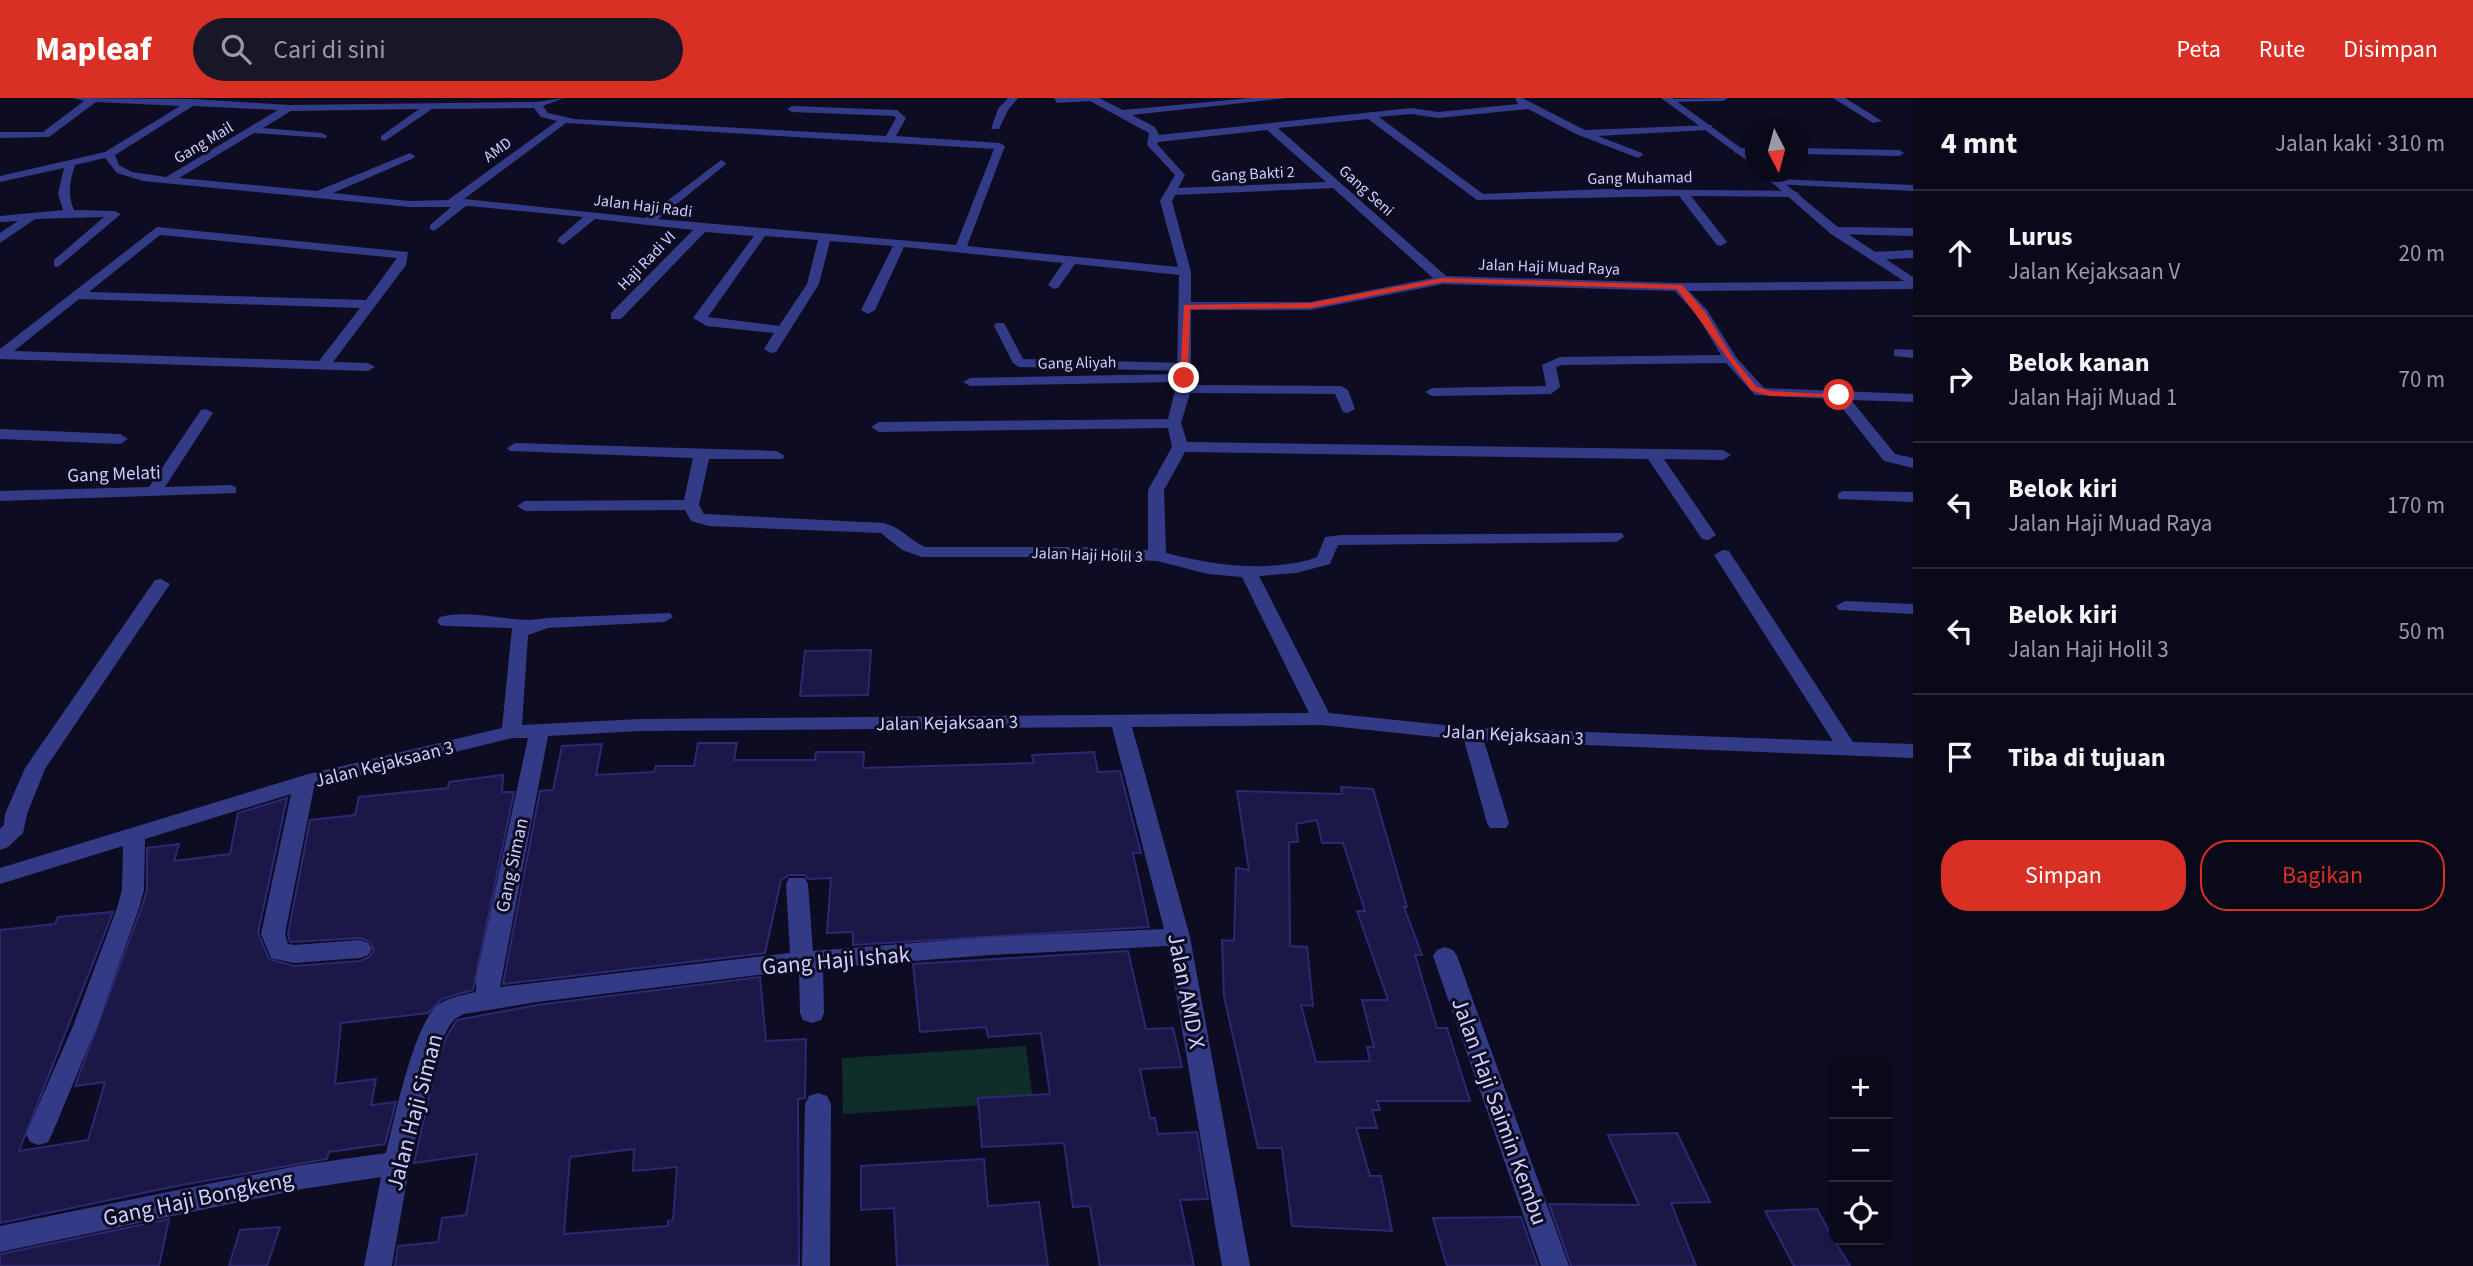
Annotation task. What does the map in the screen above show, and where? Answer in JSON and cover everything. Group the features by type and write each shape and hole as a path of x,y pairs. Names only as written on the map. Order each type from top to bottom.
{"street":[{"path":"78,98 228,101 289,108 537,104 559,98"},
{"path":"335,108 350,98"},
{"path":"995,127 1003,109 1013,98"},
{"path":"1057,100 1092,98 1151,128 1152,145 1157,153 1169,160 1180,175 1166,201 1167,214 1185,272 1184,378 1174,423 1180,447 1723,455"},
{"path":"1124,113 1282,98"},
{"path":"1514,98 1584,133 1638,155"},
{"path":"1667,98 1723,98"},
{"path":"1667,98 1745,156"},
{"path":"1838,98 1877,121"},
{"path":"0,135 47,134 95,99"},
{"path":"0,179 109,154 189,100"},
{"path":"537,104 545,115 563,121 1000,146 960,249"},
{"path":"385,138 432,105"},
{"path":"1153,139 1411,111 1438,115 1527,106"},
{"name":"Gang Mail","path":"169,180 289,108"},
{"path":"779,108 897,113 901,118 889,139"},
{"path":"781,133 794,111 792,109"},
{"name":"Gang Muhamad","path":"1371,116 1476,196 1486,199 1606,192 1794,194"},
{"name":"AMD","path":"450,203 563,121"},
{"name":"Gang Seni","path":"1269,125 1443,280"},
{"path":"1584,133 1708,127"},
{"path":"252,130 322,136"},
{"path":"1808,150 1899,153"},
{"path":"1739,151 1745,151"},
{"name":"Jalan Haji Radi","path":"109,154 114,167 123,173 231,187 409,204 464,202 702,228 900,243 1185,272"},
{"path":"315,196 410,156"},
{"path":"70,213 63,201 63,183 71,162"},
{"path":"648,220 722,163"},
{"path":"1778,182 1913,188"},
{"path":"1778,182 1835,231 1913,284"},
{"name":"Gang Bakti 2","path":"1170,191 1337,185"},
{"path":"212,196 231,187"},
{"path":"1682,192 1721,242"},
{"path":"435,227 464,202"},
{"path":"0,219 70,213 115,214 58,263"},
{"path":"563,241 592,215"},
{"path":"0,239 32,216"},
{"name":"Haji Radi VI","path":"616,316 702,228"},
{"path":"0,355 138,244 159,231 401,253 404,258 402,262 323,365"},
{"path":"1835,231 1913,232"},
{"path":"762,233 700,318 734,327 781,330"},
{"path":"771,349 813,284 825,238"},
{"path":"868,310 900,243"},
{"path":"1872,256 1913,254"},
{"path":"1054,285 1071,261"},
{"name":"Jalan Haji Muad Raya","path":"1186,306 1310,306 1443,280 1679,287 1913,284"},
{"path":"1679,287 1702,313 1730,359 1760,392 1913,398"},
{"path":"75,295 370,303"},
{"path":"0,355 368,367"},
{"path":"1432,392 1551,390 1553,387 1548,369 1552,363 1560,361 1730,359"},
{"name":"Gang Aliyah","path":"970,382 1184,378 1341,390 1348,409"},
{"path":"1839,395 1890,458 1913,463"},
{"path":"153,493 206,413"},
{"path":"879,427 1174,423"},
{"path":"0,434 120,439"},
{"name":"Jalan Haji Holil 3","path":"691,505 697,517 709,521 884,528 894,532 908,546 922,552 1080,552 1157,556 1156,490 1180,447"},
{"path":"515,448 777,456"},
{"path":"525,506 691,505 702,453"},
{"path":"1653,454 1708,535"},
{"name":"Gang Melati","path":"0,496 230,490"},
{"path":"1844,496 1913,497"},
{"path":"1157,556 1208,569 1248,572 1302,568 1324,560 1331,541 1341,540 1616,537"},
{"path":"1723,555 1847,748"},
{"path":"1248,572 1322,719"},
{"path":"0,842 15,828 16,814 35,768 161,584"},
{"path":"1845,606 1913,609"},
{"path":"512,732 517,636 529,627 547,622 664,617"},
{"path":"446,621 505,621 529,627"},
{"name":"Jalan Kejaksaan 3","path":"0,876 304,783 512,732 640,725 1322,719 1472,734 1913,751"},
{"name":"Jalan AMD X","path":"1120,720 1178,937 1236,1266"},
{"name":"Gang Siman","path":"496,996 488,992 488,979 539,731"},
{"path":"1472,734 1498,823"},
{"path":"304,783 272,934 274,944 279,952 294,954 360,949"},
{"path":"39,1135 85,1026 128,908 133,890 134,835"},
{"path":"797,884 812,1013"},
{"name":"Gang Haji Ishak","path":"496,996 640,982 806,960 1056,942 1178,937"},
{"name":"Jalan Haji Saimin Kembu","path":"1445,956 1555,1266"},
{"name":"Jalan Haji Siman","path":"378,1266 397,1163 432,1033 447,1010 496,996"},
{"path":"816,1266 818,1104"},
{"name":"Gang Haji Bongkeng","path":"0,1240 302,1177 397,1163"}],"lane":[{"path":"1000,326 1019,363 1184,378"}],"green space":[{"path":"1026,1046 1033,1102 843,1114 842,1058"}],"building":[{"path":"871,650 868,695 800,696 805,651"},
{"path":"698,743 737,743 734,760 815,760 816,752 864,752 863,768 1034,763 1032,755 1094,752 1098,772 1120,771 1141,853 1133,853 1149,927 853,945 853,932 827,933 831,878 808,879 805,875 789,875 781,880 765,953 503,984 540,791 553,790 562,746 602,744 596,775 654,772 656,766 694,766"},
{"path":"503,775 502,792 514,792 473,990 442,999 428,1013 341,1023 335,1084 376,1079 371,1105 396,1102 385,1144 329,1152 327,1159 176,1186 0,1223 0,930 55,924 58,917 113,912 19,1151 88,1140 105,1082 75,1086 147,890 147,848 179,844 174,861 230,854 238,813 287,798 258,933 269,959 294,966 360,961 369,957 374,950 370,942 361,938 290,942 288,934 310,820 355,815 359,797 448,788 449,782"},
{"path":"1341,787 1373,789 1407,907 1404,907 1422,955 1415,955 1437,1028 1447,1028 1470,1101 1377,1101 1380,1110 1372,1110 1377,1128 1356,1128 1370,1176 1381,1176 1392,1231 1292,1226 1282,1148 1258,1148 1224,996 1222,940 1234,941 1236,868 1249,870 1237,791 1342,794","holes":["1317,820 1322,843 1343,843 1365,911 1357,911 1388,1000 1362,1000 1374,1047 1367,1047 1370,1061 1316,1062 1301,1005 1313,1006 1307,947 1290,946 1289,842 1298,842 1296,824"]},
{"path":"1128,951 1146,1029 1173,1028 1182,1067 1140,1069 1150,1118 1155,1118 1158,1134 1197,1132 1208,1199 1180,1200 1194,1266 1100,1266 1090,1206 1073,1207 1064,1143 982,1147 978,1098 1050,1094 1041,1033 988,1037 986,1027 920,1032 913,964"},
{"path":"760,977 766,1041 806,1039 805,1098 798,1099 799,1266 395,1266 398,1246 438,1242 442,1218 466,1215 477,1154 414,1163 437,1062 447,1036 457,1020 537,1005","holes":["634,1149 633,1171 677,1167 673,1220 668,1221 668,1226 564,1234 570,1157"]},
{"path":"1677,1133 1710,1202 1671,1203 1696,1266 1571,1266 1549,1204 1639,1205 1608,1135"},
{"path":"984,1159 988,1206 1039,1202 1048,1266 897,1266 894,1208 861,1210 861,1166"},
{"path":"1817,1209 1829,1231 1829,1245 1837,1245 1850,1266 1794,1266 1765,1211"},
{"path":"1521,1217 1538,1266 1447,1266 1433,1218"},
{"path":"169,1219 159,1266 0,1266 0,1254"},
{"path":"280,1227 267,1266 229,1266 240,1230"}],"route":[{"path":"1184,378 1186,306 1310,306 1443,280 1679,287 1702,313 1730,359 1754,389 1769,393 1839,395"}]}
